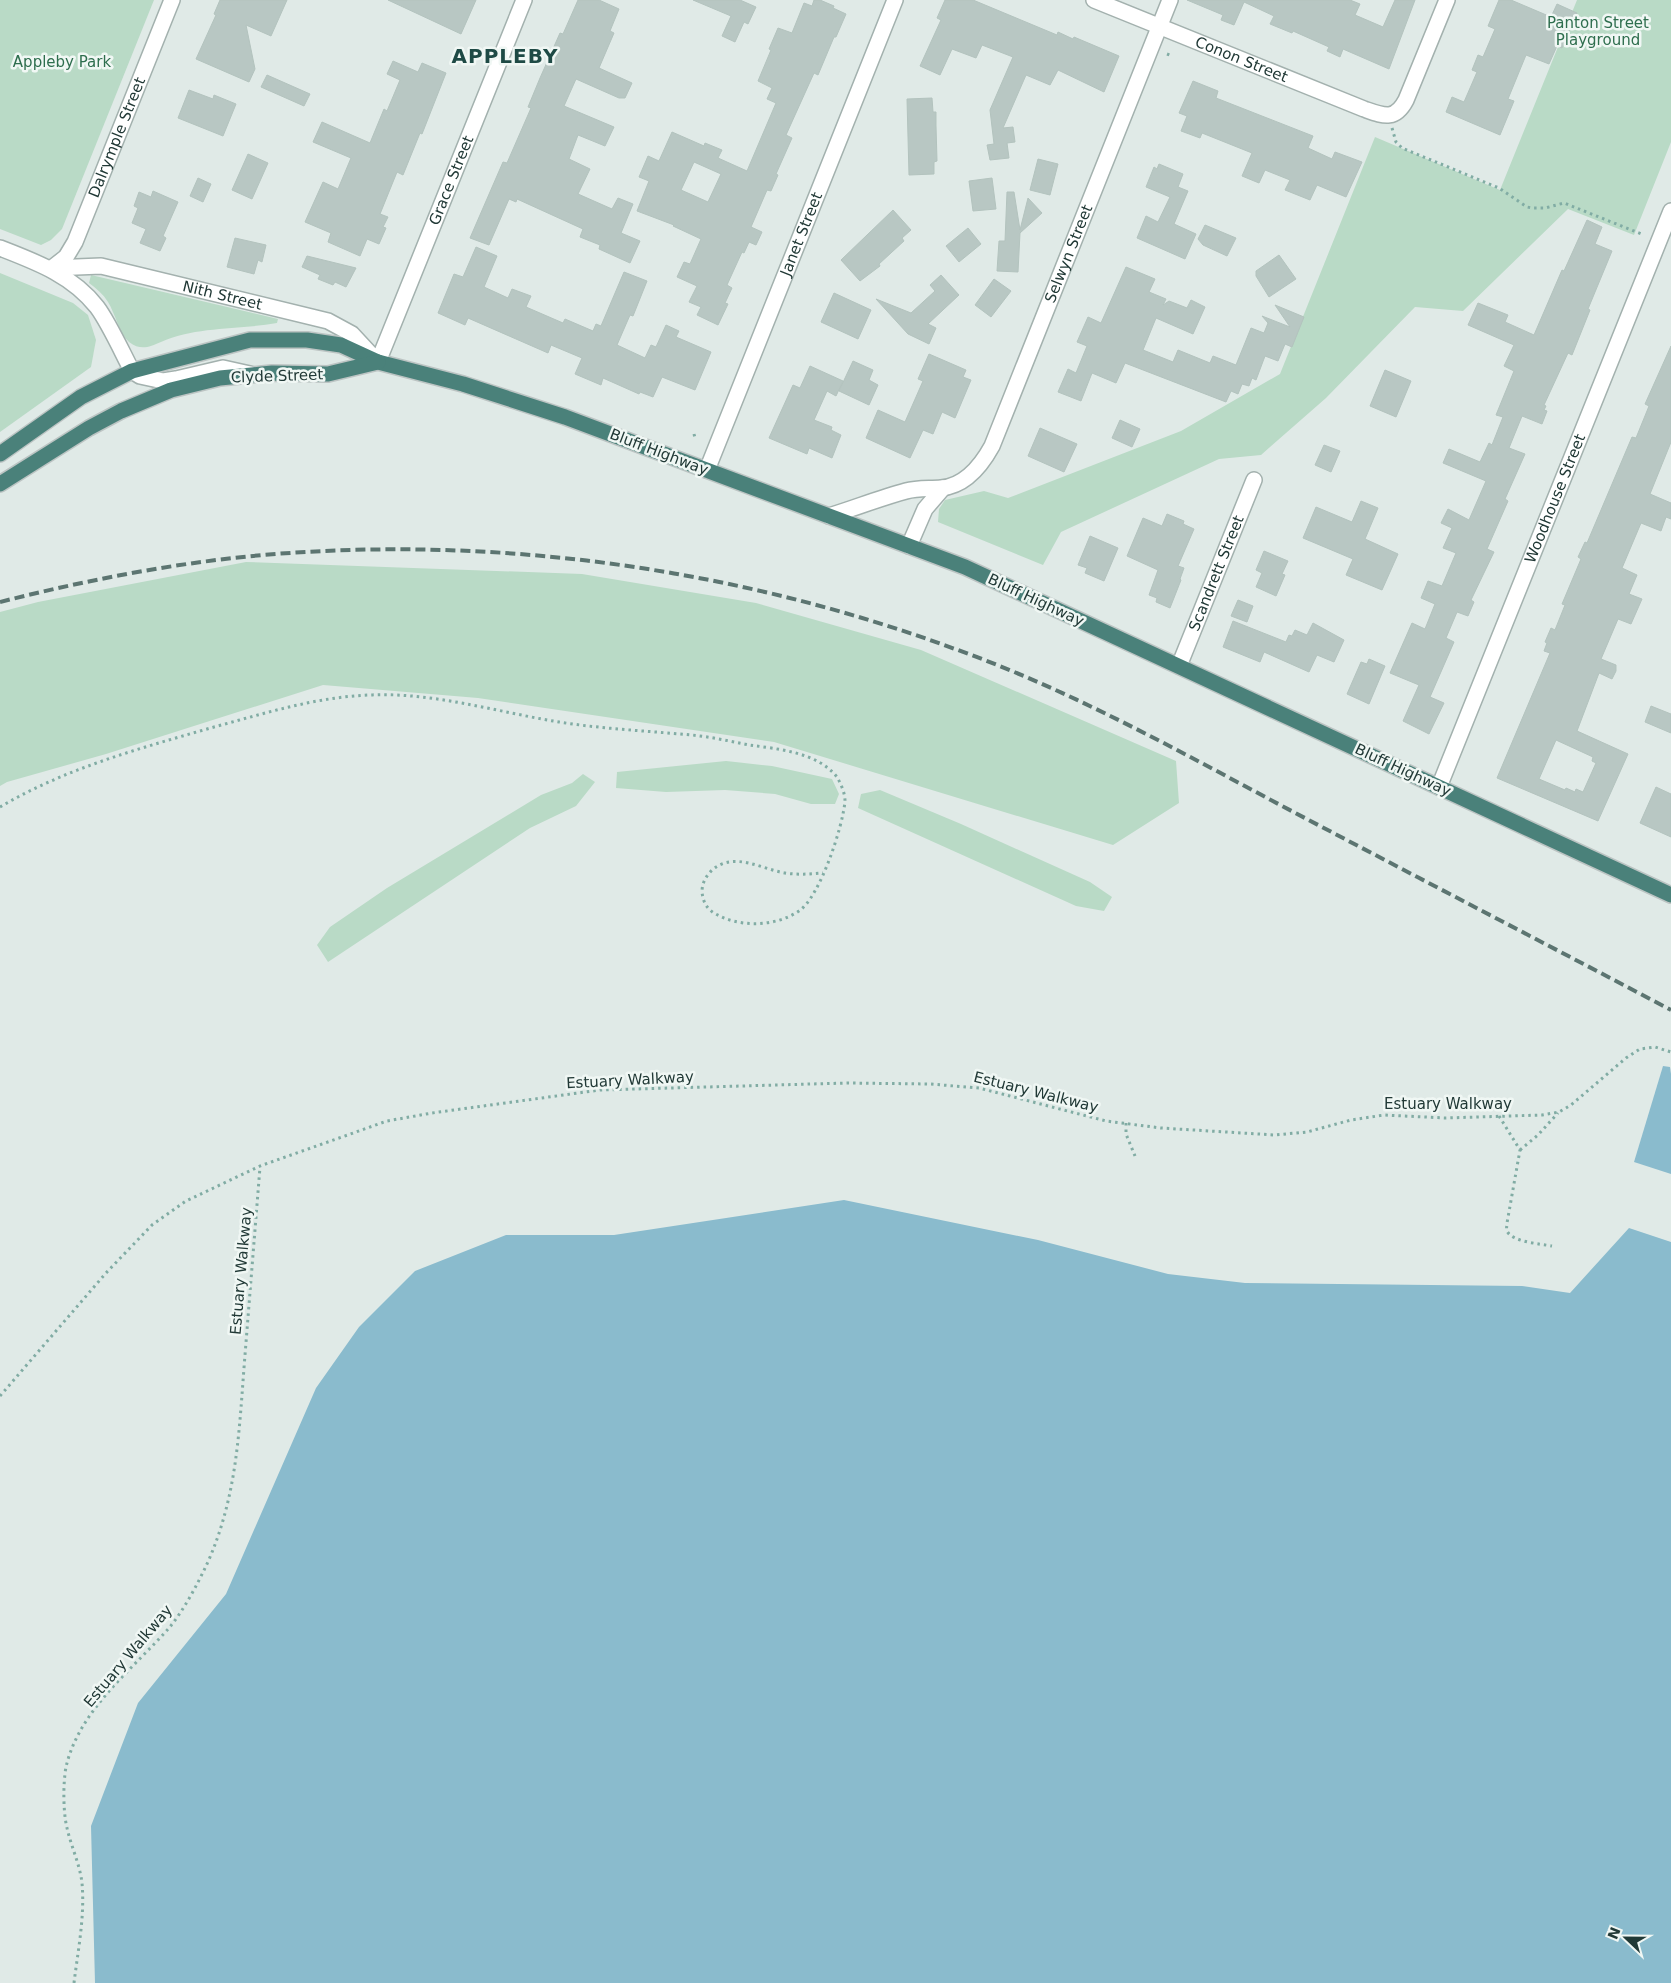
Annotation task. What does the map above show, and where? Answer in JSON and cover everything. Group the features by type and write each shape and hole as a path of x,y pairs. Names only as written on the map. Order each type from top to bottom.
{"highway":[{"path":"0,454 81,397 132,371 250,340 306,340 341,345 378,362"},
{"name":"Clyde Street","path":"0,484 89,428 147,399 194,384 251,374 328,374 378,362"},
{"name":"Bluff Highway","path":"378,362 463,384 565,417 965,567 1671,895"}],"street":[{"name":"Dalrymple Street","path":"52,268 66,257 75,242 172,0"},
{"name":"Grace Street","path":"378,362 524,0"},
{"name":"Janet Street","path":"707,470 895,0"},
{"name":"Conon Street","path":"1094,0 1364,109 1389,116 1397,113 1406,100 1447,0"},
{"name":"Selwyn Street","path":"829,516 909,490 943,488 956,483 975,471 984,460 992,446 1170,0"},
{"name":"Woodhouse Street","path":"1439,787 1670,218"},
{"name":"Nith Street","path":"0,248 52,268 86,294 98,308 132,371"},
{"name":"Nith Street","path":"52,268 101,266 328,321 352,334 378,362"},
{"path":"132,371 140,376 163,381 223,368 251,374"},
{"name":"Scandrett Street","path":"1179,666 1254,480"},
{"name":"Selwyn Street","path":"909,546 925,509 943,488"}],"path":[{"path":"1166,54 1172,56"},
{"path":"1396,142 1402,148 1499,188 1532,208 1545,208 1564,203 1648,237"},
{"path":"694,434 695,438"},
{"path":"0,807 55,778 156,743 291,705 369,694 399,695 562,722 697,736 789,751 808,758 835,775 842,786 845,798 841,822 823,873 814,894 801,910 782,920 761,924 730,920 709,910 703,899 702,886 708,874 717,866 729,861 742,861 798,875 823,873"},
{"path":"1552,1246 1512,1237 1507,1231 1506,1223 1520,1150 1538,1135 1559,1112 1571,1105 1626,1058 1640,1049 1655,1047 1671,1052"},
{"name":"Estuary Walkway","path":"0,1396 106,1272 152,1225 186,1201 260,1166 387,1121 600,1090 847,1083 945,1085 979,1088 1056,1109 1126,1124 1275,1135 1307,1132 1351,1120 1384,1115 1445,1118 1559,1112"},
{"path":"1498,1116 1520,1150"},
{"path":"1126,1124 1126,1134 1135,1156"},
{"name":"Estuary Walkway","path":"74,1983 83,1898 82,1880 66,1825 64,1786 66,1767 74,1745 87,1722 109,1692 170,1626 184,1607 207,1564 228,1507 235,1474 260,1166"}],"green space":[{"name":"Appleby Park","path":"0,0 154,0 62,229 51,240 41,245 0,229"},
{"name":"Panton Street Playground","path":"1577,0 1671,0 1671,142 1634,235 1568,209 1463,311 1415,307 1326,398 1261,455 1219,459 1061,532 1043,565 938,522 939,509 945,500 984,491 1008,498 1181,431 1280,374 1375,137 1500,190"},
{"path":"0,273 73,303 88,315 96,340 91,367 0,432"},
{"path":"91,275 278,319 277,323 189,333 149,347 137,347 126,338 104,296 89,283"},
{"path":"246,562 582,574 756,603 921,650 1176,761 1179,803 1113,845 774,742 478,698 323,685 106,754 7,782 0,786 0,612 38,602"},
{"path":"726,761 772,766 832,779 839,794 835,804 811,804 775,794 725,790 666,792 616,788 617,772"},
{"path":"583,774 595,782 576,806 530,828 328,962 317,945 330,927 387,888 541,795 572,783"},
{"path":"880,790 1090,882 1112,897 1104,911 1076,906 858,808 861,794"}],"water":[{"path":"1663,1066 1670,1067 1671,1074 1671,1174 1634,1162"},
{"path":"844,1200 1038,1240 1168,1274 1245,1283 1522,1286 1570,1293 1629,1228 1671,1242 1671,1983 95,1983 91,1826 138,1703 226,1594 316,1388 359,1327 415,1271 506,1235 614,1235"}],"building":[{"path":"220,0 287,0 271,36 246,25 255,69 249,82 196,59 216,15 214,14"},
{"path":"388,0 476,0 461,34"},
{"path":"578,0 599,0 619,9 610,31 614,33 599,68 632,83 625,98 619,98 576,79 564,106 614,127 605,146 578,135 569,159 590,169 578,194 612,209 618,198 633,204 621,233 640,241 630,263 599,249 600,245 580,237 583,229 517,199 516,202 509,199 489,245 470,238 503,162 507,163 531,108 528,107 560,33 563,34"},
{"path":"693,0 740,0 756,7 748,24 744,22 735,42 722,36 731,16"},
{"path":"814,0 820,0 846,14 818,75 814,73 786,135 792,138 776,174 778,175 771,191 767,190 751,227 762,232 756,245 749,242 744,253 742,252 727,285 732,288 725,303 728,304 718,325 697,315 701,307 689,302 697,286 677,277 684,262 690,264 701,239 674,225 637,211 649,181 639,177 648,156 659,161 672,132 704,146 705,143 722,150 718,158 747,171 776,103 767,99 772,88 758,81 771,50 769,49 778,28 792,33 804,3 812,6","holes":["694,162 721,174 708,202 681,190"]},
{"path":"945,0 973,0 1057,35 1058,32 1073,39 1074,37 1119,56 1104,92 1058,70 1050,85 1026,75 1003,128 1013,127 1015,142 1007,143 1009,158 990,160 987,145 994,144 990,110 1013,57 982,45 976,58 952,49 940,75 920,66 941,20 937,18"},
{"path":"1187,0 1350,0 1360,4 1355,15 1383,27 1395,0 1415,0 1389,69 1343,49 1340,57 1327,51 1329,47 1293,31 1292,33 1270,24 1274,16 1244,2 1234,25 1221,20 1223,15"},
{"path":"1499,0 1511,0 1551,17 1557,4 1577,13 1562,48 1557,46 1549,64 1526,55 1508,99 1514,101 1500,135 1446,112 1452,97 1464,102 1477,72 1472,70 1478,55 1483,57 1495,29 1488,26"},
{"path":"393,61 418,72 422,63 446,73 422,134 420,133 403,175 397,172 380,214 388,217 383,227 386,228 379,244 367,239 360,256 328,242 331,233 305,222 323,182 338,189 351,158 313,142 322,122 370,143 384,109 387,111 400,80 387,74"},
{"path":"267,75 310,94 304,106 261,87"},
{"path":"1193,81 1218,91 1216,98 1313,136 1308,148 1332,159 1335,152 1362,162 1346,197 1317,185 1310,200 1285,190 1290,180 1265,170 1259,183 1242,176 1252,153 1202,133 1200,138 1181,131 1187,116 1179,113"},
{"path":"189,90 213,99 214,95 236,104 223,136 178,118"},
{"path":"932,98 933,112 936,112 937,161 934,162 934,174 909,175 907,99"},
{"path":"248,154 268,163 252,199 232,190"},
{"path":"1038,159 1058,164 1050,195 1030,190"},
{"path":"1159,164 1183,174 1178,187 1188,191 1174,224 1196,234 1185,259 1137,238 1146,216 1158,222 1170,197 1146,187 1154,167 1157,169"},
{"path":"198,178 211,184 203,202 190,196"},
{"path":"992,178 996,209 973,211 969,181"},
{"path":"153,191 178,202 163,236 166,238 160,251 140,243 146,229 132,223 138,208 134,206 139,192 151,197"},
{"path":"1007,192 1014,192 1020,230 1028,198 1042,213 1020,233 1018,272 997,271 999,241 1005,241"},
{"path":"893,210 911,230 902,238 904,241 879,264 880,266 860,281 841,260"},
{"path":"1587,220 1602,227 1595,244 1612,251 1588,309 1590,310 1572,355 1568,353 1544,405 1546,406 1544,410 1547,411 1542,424 1522,416 1509,448 1525,454 1505,499 1508,501 1487,549 1494,552 1471,600 1474,602 1468,616 1457,612 1446,638 1454,642 1430,697 1444,703 1429,734 1403,721 1419,685 1390,673 1412,623 1425,629 1435,604 1421,598 1428,581 1442,586 1456,553 1443,548 1452,528 1441,523 1448,509 1469,520 1486,481 1443,463 1449,449 1480,462 1489,443 1492,445 1503,417 1496,415 1514,371 1504,366 1514,345 1468,325 1478,303 1508,315 1505,322 1534,335 1562,270 1564,271"},
{"path":"1205,225 1236,238 1227,256 1203,245 1198,239"},
{"path":"968,228 981,244 959,262 946,246"},
{"path":"235,238 266,245 262,262 258,260 254,274 227,267"},
{"path":"476,247 497,256 484,287 508,298 512,289 531,296 526,307 563,323 565,319 593,331 596,324 601,326 624,272 647,281 633,316 630,315 617,345 645,358 651,345 656,347 666,325 679,331 676,337 711,352 695,390 662,377 653,397 640,392 639,394 603,378 601,385 575,374 582,358 551,345 548,353 468,318 465,325 438,313 454,274 463,277"},
{"path":"1279,255 1296,279 1269,297 1256,276 1256,271"},
{"path":"307,256 356,268 346,287 335,282 333,285 318,279 320,275 302,267"},
{"path":"1126,267 1155,279 1149,292 1166,299 1163,305 1169,301 1187,308 1191,300 1205,307 1193,334 1156,318 1143,350 1173,362 1178,350 1210,363 1213,356 1236,365 1251,328 1264,333 1268,323 1262,316 1290,327 1275,305 1304,317 1292,347 1285,344 1278,361 1265,356 1256,380 1252,378 1249,386 1242,384 1238,394 1231,391 1226,402 1125,363 1116,383 1092,373 1081,401 1058,392 1068,369 1076,373 1087,346 1077,342 1088,317 1101,323"},
{"path":"941,275 959,295 928,324 936,328 929,344 908,334 876,299 911,313 935,291 930,285"},
{"path":"994,279 1011,291 991,317 975,305"},
{"path":"834,293 871,310 858,339 821,322"},
{"path":"1671,346 1671,442 1650,494 1671,503 1671,519 1666,517 1661,531 1641,523 1622,568 1637,575 1629,594 1642,599 1631,624 1618,619 1601,659 1616,665 1616,671 1612,679 1599,673 1577,731 1628,754 1598,821 1497,778 1550,653 1544,651 1547,643 1545,642 1551,628 1555,630 1565,605 1562,604 1581,559 1578,557 1585,542 1587,543 1632,437 1636,438 1649,406 1645,404","holes":["1556,740 1593,757 1592,761 1596,763 1583,792 1576,789 1575,792 1566,788 1565,790 1539,779"]},
{"path":"929,354 966,370 963,377 971,380 955,418 942,412 933,434 923,430 910,458 866,438 878,410 905,422 923,381 918,379"},
{"path":"853,361 873,370 869,380 878,385 869,405 839,391"},
{"path":"810,366 843,381 836,396 827,391 814,420 832,427 831,430 841,435 832,458 809,448 807,454 769,438 793,385 800,388"},
{"path":"1385,370 1411,381 1396,417 1370,406"},
{"path":"1120,420 1140,429 1132,447 1112,438"},
{"path":"1040,428 1077,444 1064,472 1028,456"},
{"path":"1324,445 1340,451 1331,472 1315,465"},
{"path":"1361,501 1378,508 1365,539 1398,554 1382,590 1346,575 1353,559 1303,538 1316,507 1352,522"},
{"path":"1167,514 1184,521 1183,524 1194,529 1178,566 1184,568 1170,608 1156,602 1157,598 1149,595 1158,570 1127,556 1143,518 1162,526"},
{"path":"1090,536 1118,548 1104,581 1085,573 1087,568 1078,565"},
{"path":"1264,551 1288,561 1282,574 1285,575 1276,596 1256,587 1262,573 1256,570"},
{"path":"1238,600 1253,606 1247,622 1231,616"},
{"path":"1233,621 1286,642 1289,635 1292,636 1295,630 1307,635 1313,623 1344,640 1334,662 1317,655 1309,672 1264,652 1260,662 1223,647"},
{"path":"1369,659 1385,666 1369,704 1347,694 1361,662 1367,664"},
{"path":"1651,706 1671,714 1671,733 1645,722"},
{"path":"1656,787 1671,794 1671,837 1640,823"}],"railway":[{"path":"0,602 65,586 230,558 351,550 439,550 527,555 614,564 701,578 787,597 872,621 955,649 998,665 1081,702 1163,743 1671,1010"}],"district":[{"name":"APPLEBY","path":"505,56"}]}
